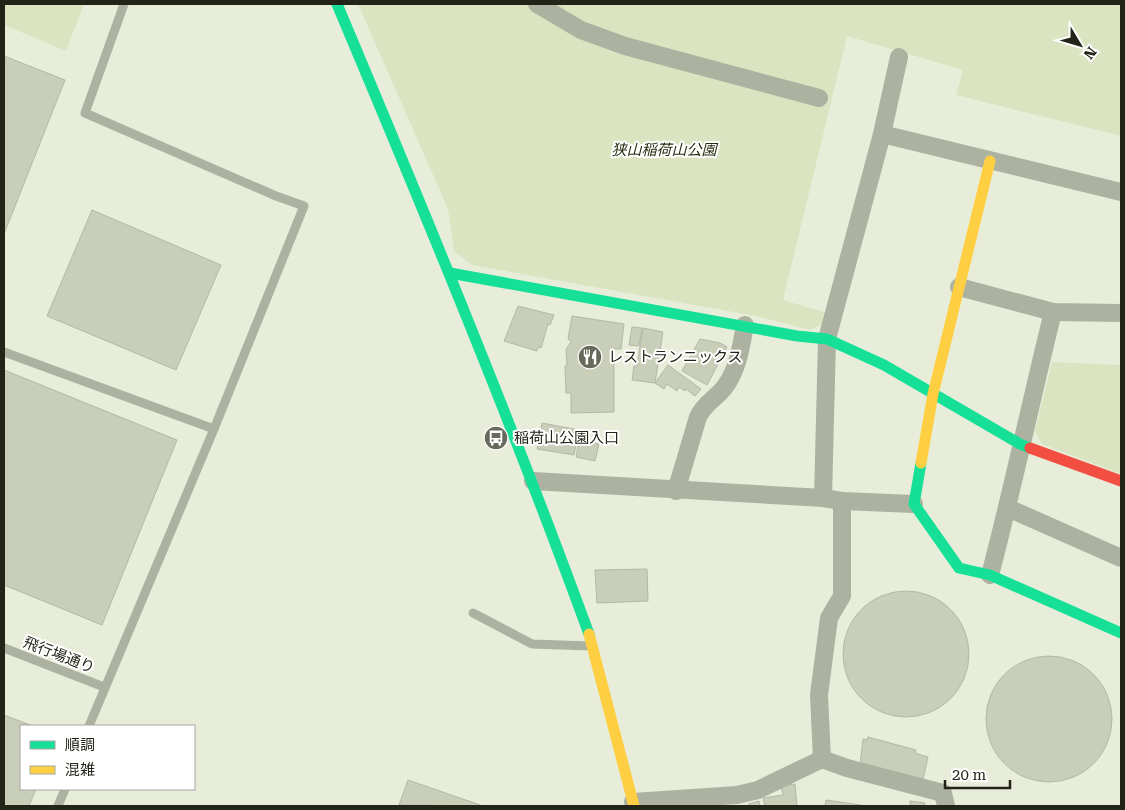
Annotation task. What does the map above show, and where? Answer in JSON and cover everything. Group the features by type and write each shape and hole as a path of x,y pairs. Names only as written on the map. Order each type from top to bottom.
{"street":[{"path":"337,4 450,273 533,482 593,646 634,804 738,801 822,759 847,768 943,793 946,806"},
{"path":"536,4 581,30 625,46 819,98"},
{"path":"823,498 827,339 882,134 899,57"},
{"path":"882,134 1121,192"},
{"path":"990,161 932,394 914,504 958,568 990,575 1121,633"},
{"path":"450,273 827,339 884,365 1020,444 1121,481"},
{"path":"960,287 1053,312 1121,313"},
{"path":"990,575 1008,508 1020,444 1053,312"},
{"path":"676,491 700,411 703,406 722,390 734,373 745,325"},
{"path":"533,482 914,504"},
{"path":"822,759 819,695 829,618 842,596 842,501"},
{"path":"1008,508 1121,558"}],"lane":[{"path":"89,725 214,429 304,206 276,196 85,113 124,4"},
{"path":"4,352 214,429"},
{"path":"473,614 532,644 593,646"},
{"name":"飛行場通り","path":"4,648 104,687"},
{"path":"58,806 65,790"}],"green space":[{"path":"4,4 84,4 66,51 4,25"},
{"name":"狭山稲荷山公園","path":"358,4 1121,4 1121,136 956,95 963,70 847,36 783,300 827,313 826,321 811,330 756,316 472,265 454,251 448,209"},
{"path":"1052,362 1121,365 1121,474 1042,444 1035,431"}],"building":[{"path":"4,56 65,80 4,234"},
{"path":"92,210 221,265 176,370 47,316"},
{"path":"518,306 554,315 550,325 548,324 541,348 538,347 537,351 504,341"},
{"name":"レストランニックス","path":"572,316 624,324 621,349 614,349 614,412 571,413 571,393 566,393 565,366 567,365 566,349 571,342 568,339"},
{"path":"632,327 642,328 639,346 629,345"},
{"path":"643,328 663,332 655,383 632,380 634,366 637,366"},
{"path":"700,339 720,343 727,347 707,385 682,371"},
{"path":"668,365 701,389 695,396 686,389 685,391 679,387 677,391 667,384 664,389 655,383"},
{"path":"4,370 177,440 102,625 4,585"},
{"path":"542,423 579,430 574,455 537,449"},
{"path":"579,440 599,444 595,461 576,457"},
{"path":"647,569 648,601 597,603 595,570"},
{"path":"906,591 930,596 941,601 951,609 959,619 964,630 969,654 964,678 959,689 951,699 941,707 930,712 906,717 882,712 871,707 861,699 853,689 848,678 843,654 848,630 853,619 861,609 871,601 882,596"},
{"path":"1049,656 1073,661 1084,666 1094,674 1102,684 1107,695 1112,719 1107,743 1102,754 1094,764 1084,772 1073,777 1049,782 1025,777 1014,772 1004,764 996,754 991,743 986,719 991,695 996,684 1004,674 1014,666 1025,661"},
{"path":"4,715 30,725 20,725 20,790 36,790 29,806 4,806"},
{"path":"868,737 916,750 915,753 928,757 923,779 860,765 863,739 867,740"},
{"path":"408,780 483,806 399,805"},
{"path":"795,784 797,806 765,806 763,798 783,795 781,786"},
{"path":"826,800 867,806 825,806"},
{"path":"759,801 760,806 748,806 749,804"},
{"path":"910,801 925,803 924,806 910,806"}],"traffic: fast":[{"path":"337,4 467,318 589,634"},
{"path":"450,273 797,336 827,339 884,365 1030,448"},
{"path":"921,463 914,504 959,568 990,575 1121,633"}],"traffic: slow":[{"path":"921,463 933,394 990,161"},
{"path":"589,634 634,806"}],"traffic: jam":[{"path":"1030,448 1121,481"}],"place":[{"name":"レストランニックス","path":"590,357"},
{"name":"稲荷山公園入口","path":"496,438"}]}
